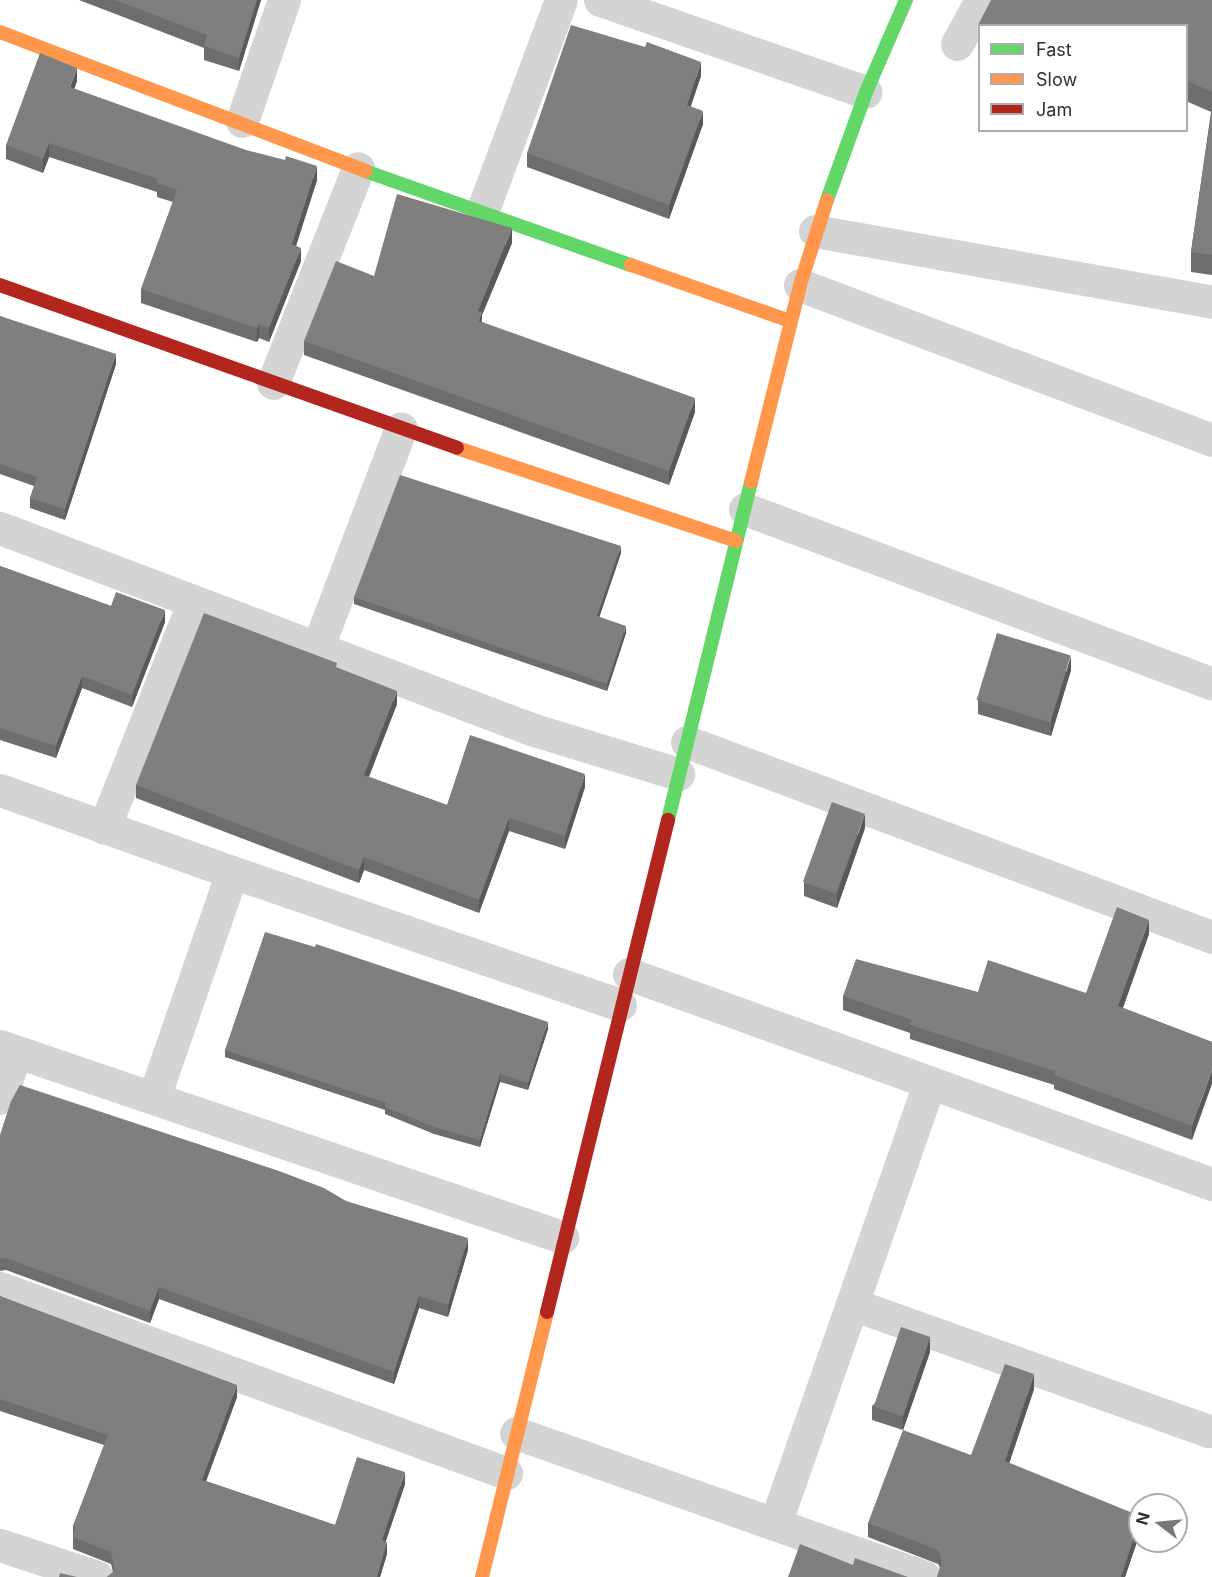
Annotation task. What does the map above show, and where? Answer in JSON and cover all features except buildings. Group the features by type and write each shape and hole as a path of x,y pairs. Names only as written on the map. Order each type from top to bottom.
{"street":[{"path":"242,121 284,0"},
{"path":"482,213 561,0"},
{"path":"600,0 866,92"},
{"path":"482,1577 562,1237 790,321 815,231 866,92 906,0"},
{"path":"957,44 981,0"},
{"path":"0,32 242,121 358,168 790,321"},
{"path":"273,382 358,168"},
{"path":"815,231 1212,302"},
{"path":"0,285 579,492 736,541"},
{"path":"800,285 1212,440"},
{"path":"317,649 400,428"},
{"path":"745,509 1212,684"},
{"path":"0,528 193,603 531,729 678,774"},
{"path":"104,828 193,603"},
{"path":"687,742 1212,937"},
{"path":"0,789 232,872 930,1082 1212,1184"},
{"path":"154,1097 232,872"},
{"path":"0,1098 8,1049 562,1237"},
{"path":"775,1524 930,1082"},
{"path":"0,1287 506,1473"},
{"path":"852,1304 1209,1431"},
{"path":"516,1433 924,1577"},
{"path":"0,1545 97,1577"}],"traffic: fast":[{"path":"827,200 866,92 906,0"},
{"path":"365,171 631,265"},
{"path":"668,820 751,482"}],"traffic: slow":[{"path":"0,32 365,171"},
{"path":"751,482 800,285 827,200"},
{"path":"631,265 790,321"},
{"path":"457,448 736,541"},
{"path":"482,1577 547,1312"}],"traffic: jam":[{"path":"0,285 457,448"},
{"path":"547,1312 668,820"}]}
